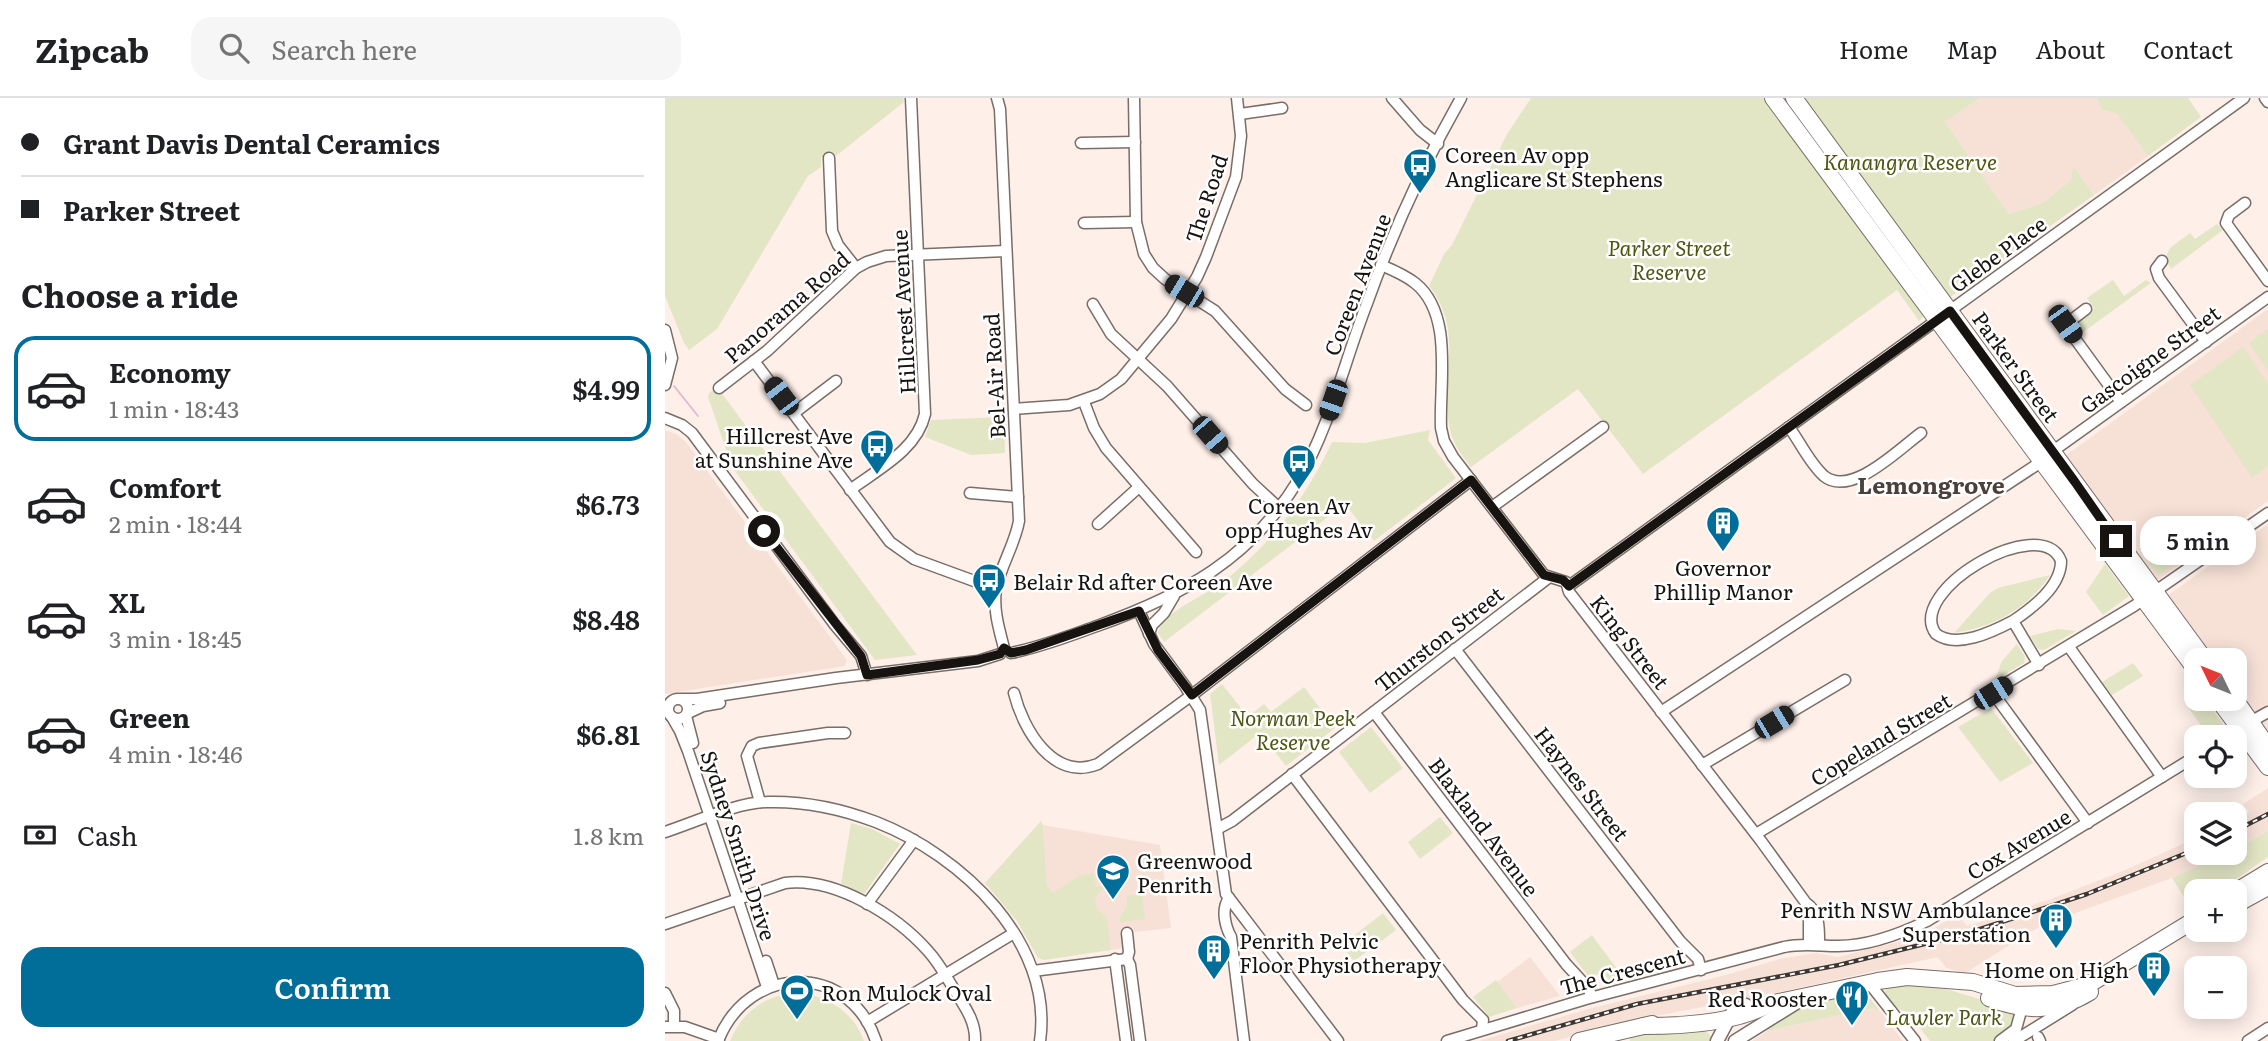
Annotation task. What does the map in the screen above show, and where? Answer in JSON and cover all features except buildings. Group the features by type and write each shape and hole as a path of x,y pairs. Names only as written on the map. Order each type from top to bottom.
{"highway":[{"name":"Parker Street","path":"1773,98 1936,321 2047,456"},
{"name":"Parker Street","path":"1794,98 1950,311 2047,456 2149,597 2184,651"},
{"name":"Parker Street","path":"2149,597 2194,648"},
{"path":"2247,734 2268,747"},
{"path":"2247,738 2268,767"},
{"path":"2247,885 2268,872"},
{"path":"2247,898 2268,887"},
{"path":"2026,1005 2053,994 2088,985 2184,926"},
{"path":"1644,1026 1728,1018 1758,1011 1769,1004 1869,982 1907,977 1973,982 2026,1005 2050,1008 2068,1003 2091,991 2184,934"},
{"path":"1579,1041 1758,1002 1769,1004"}],"main road":[{"path":"1735,1041 1807,996"},
{"path":"1716,1041 1728,1018 1746,1005"},
{"path":"1698,1022 1709,1028 1716,1041"}],"street":[{"name":"Hillcrest Avenue","path":"850,490 910,444 925,418 911,98"},
{"name":"Bel-Air Road","path":"997,98 1000,109 1018,497 1018,524 996,589 996,613 1005,652"},
{"path":"1134,98 1136,222 1141,247 1150,264 1165,279 1220,315 1285,388 1306,405"},
{"name":"The Road","path":"1014,409 1084,402 1114,385 1162,331 1206,257 1236,177 1241,144 1237,98"},
{"path":"1392,98 1420,130 1438,144"},
{"name":"Coreen Avenue","path":"673,701 978,660 1045,644 1174,596 1224,564 1279,508 1298,480 1316,445 1381,265 1461,98"},
{"name":"Glebe Place","path":"1569,586 2244,98"},
{"path":"1240,114 1282,108"},
{"path":"1081,143 1135,142"},
{"path":"829,158 833,236 856,268"},
{"path":"2245,203 2229,215 2226,223 2268,281"},
{"path":"1084,223 1136,222"},
{"name":"Panorama Road","path":"719,388 754,361 856,268 879,258 1006,251"},
{"path":"2162,261 2157,269 2159,278 2206,342"},
{"path":"1381,265 1415,283 1428,297 1435,310 1441,334 1442,434 1450,452 1548,578"},
{"name":"Gascoigne Street","path":"1661,712 2047,456 2268,297"},
{"path":"1093,304 1111,334 1174,393 1259,490 1279,508"},
{"path":"2086,309 2065,324 2121,402"},
{"path":"665,330 672,358 665,385"},
{"path":"754,361 885,537 902,553 914,559 996,589"},
{"path":"794,413 837,382"},
{"path":"1084,402 1101,442 1196,552"},
{"path":"665,418 683,425 692,433 828,616 861,656 867,675"},
{"path":"1492,507 1603,427"},
{"path":"1790,427 1822,474 1841,482 1861,477 1921,433"},
{"path":"1014,693 1021,719 1043,750 1065,765 1082,768 1093,766 1105,760 1192,695 1471,480"},
{"path":"1098,524 1139,487"},
{"path":"970,493 1018,497"},
{"name":"Copeland Street","path":"1756,834 2069,648 2149,597 2268,513"},
{"path":"2041,545 2052,548 2061,561 2057,577 2036,603 2013,621 1980,635 1949,640 1935,634 1930,620 1932,610 1944,593 1973,566 2017,548 2041,545"},
{"name":"King Street","path":"1548,578 1563,580 1569,586 1569,592 1756,834 1805,903 1814,944"},
{"name":"Thurston Street","path":"1217,829 1232,821 1548,578"},
{"path":"1149,634 1152,625 1164,613 1174,596"},
{"path":"1139,611 1149,634 1192,695 1201,715 1225,891 1338,1041"},
{"path":"2013,621 2039,665"},
{"path":"2069,648 2162,777"},
{"name":"Haynes Street","path":"1455,649 1680,941 1697,971"},
{"name":"Coreen Avenue","path":"687,714 703,706 837,685 867,675"},
{"path":"1702,765 1845,680"},
{"path":"1993,693 2088,823"},
{"path":"673,701 688,705 687,714 678,719 669,716 667,709 673,701"},
{"name":"Blaxland Avenue","path":"1374,712 1589,998"},
{"path":"2247,725 2268,712"},
{"name":"Sydney Smith Drive","path":"687,714 713,816"},
{"name":"Sydney Smith Drive","path":"669,716 683,736 771,986"},
{"path":"759,802 747,757 752,746 828,733 845,733"},
{"name":"Cox Avenue","path":"1814,944 1860,944 1919,925 2184,763"},
{"path":"1292,775 1463,1000 1482,1029"},
{"path":"665,832 759,802 802,804 839,810 877,822 914,839 940,856 974,885 1014,933 1033,971 1040,1005 1040,1041"},
{"path":"867,904 914,839"},
{"path":"665,924 778,885 796,883 831,889 867,904 907,930 930,953 972,1020 975,1041"},
{"path":"1229,898 1224,907 1231,937 1244,1041"},
{"path":"1231,937 1249,924"},
{"path":"867,1022 1014,933"},
{"path":"1033,971 1121,959 1129,952 1127,933"},
{"name":"The Crescent","path":"1447,1041 1589,998 1784,947 1814,944"},
{"path":"1121,959 1126,1041"},
{"path":"1121,959 1130,965 1140,1041"},
{"path":"1869,982 1915,1041"},
{"path":"665,993 674,1011 670,1026 690,1028 718,1040 737,1008 751,996 771,986 802,983 830,989 850,1002 867,1022 876,1041"},
{"path":"2014,1041 2091,991"},
{"path":"2000,1041 2016,1029 2026,1005"},
{"path":"2248,1041 2268,1028"}],"shaded area":[{"path":"1980,98 2097,98 2102,110 2117,114 2148,156 2094,195 2073,167 2071,180 2043,203 2009,214 1945,122"},
{"path":"2268,309 2268,501 2156,579 2065,456"},
{"path":"665,430 685,441 847,660 845,666 665,694"},
{"path":"2268,524 2268,732 2247,703 2247,648 2205,648 2167,596"},
{"path":"2268,788 2268,831 2247,843 2249,812 2246,802"},
{"name":"Greenwood Penrith","path":"1043,825 1160,845 1171,928 1125,933 1127,948 1103,951 1071,918 1047,885"},
{"path":"2184,843 2184,865 2200,865 2042,925 1965,973 1946,968 1938,957 1790,990 1635,1020 1555,1041 1479,1041 1588,1009 1779,959 1816,953 1838,957 1922,936 1957,914 1967,926 2051,899"},
{"path":"1530,957 1560,996 1517,1008 1497,982"},
{"path":"1873,1008 1880,1011 1903,1041 1752,1041 1767,1031"}],"green space":[{"path":"665,98 903,98 904,102 836,156 821,157 821,167 808,176 717,329 689,350 665,296"},
{"name":"Parker Street Reserve","path":"1531,98 1764,98 1923,315 1922,318 1919,321 1897,290 1643,474 1578,389 1471,467 1451,434 1447,410 1449,338 1440,303 1429,286 1507,134"},
{"name":"Kanangra Reserve","path":"1801,98 1980,98 1945,122 2009,214 2043,203 2071,180 2073,166 2094,195 1949,298"},
{"path":"2097,98 2188,98 2201,117 2148,156 2117,114 2102,110"},
{"path":"2217,224 2223,230 2171,269 2165,259 2170,248 2190,233 2195,239"},
{"path":"2113,280 2124,296 2146,280 2151,283 2079,335 2074,328 2075,323 2094,308 2087,298"},
{"path":"2268,329 2268,371 2249,343"},
{"path":"2243,347 2268,384 2268,466 2252,478 2190,385"},
{"path":"717,387 917,655 875,660 732,467 708,397"},
{"path":"1004,417 1005,453 971,455 925,437 931,420"},
{"path":"1430,430 1428,440 1456,478 1374,541 1345,504 1164,642 1158,633 1167,618 1220,584 1270,538 1298,502 1332,442 1365,443"},
{"path":"2167,533 2185,556 2172,565 2155,542"},
{"path":"2153,543 2171,566 2158,576 2141,552"},
{"path":"2105,564 2129,596 2103,615 2086,592"},
{"path":"2050,575 2020,607 1996,621 1954,633 1990,593 1998,588"},
{"path":"2058,629 2076,631 2044,650 2038,649 2030,636"},
{"path":"2017,644 2025,657 2024,663 1995,680 2002,661"},
{"path":"2133,663 2143,676 2112,695 2102,682"},
{"name":"Norman Peek Reserve","path":"1222,684 1248,717 1264,704 1271,712 1304,687 1335,728 1286,766 1260,733 1219,765 1210,694"},
{"path":"1991,708 2033,763 2000,782 1958,727"},
{"path":"2191,711 2214,711 2223,724 2223,725 2201,725"},
{"path":"1371,727 1403,768 1370,793 1339,752"},
{"path":"1440,817 1453,833 1420,859 1408,842"},
{"path":"1041,821 1047,885 1053,893 1079,876 1094,873 1096,887 1107,886 1098,894 1095,902 1107,918 1111,950 1044,960 1038,958 1017,921 985,883"},
{"path":"851,823 872,829 900,844 864,894 841,884"},
{"path":"2268,831 2268,857 2236,879 2184,879 2184,897 2172,878 2200,865 2247,865 2247,843"},
{"path":"1142,894 1145,919 1120,922 1120,917 1127,907 1127,896"},
{"path":"1383,913 1396,930 1354,961 1342,945"},
{"path":"1592,935 1624,978 1610,981 1603,973 1589,977 1570,952"},
{"path":"1496,980 1517,1008 1489,1017 1473,997"},
{"name":"Lawler Park","path":"1905,984 1934,987 1973,997 2013,1012 2016,1021 2007,1033 1994,1041 1930,1041 1907,1012 1896,1008 1885,993 1886,987"},
{"path":"1863,990 1880,1011 1873,1008 1767,1031 1773,1022 1795,1008 1824,998"},
{"name":"Ron Mulock Oval","path":"797,993 819,997 838,1007 854,1022 864,1041 730,1041 741,1021 756,1007 775,997"},
{"path":"1703,1028 1710,1035 1711,1041 1630,1041 1629,1037 1636,1032"}],"waterway":[{"path":"674,386 698,416"}],"railway":[{"path":"2247,825 2268,814"},
{"path":"1508,1041 1637,1004 1839,965 1965,934 2087,894 2184,854"}],"place":[{"name":"Coreen Av opp Anglicare St Stephens","path":"1420,195"},
{"name":"Hillcrest Ave at Sunshine Ave","path":"877,476"},
{"name":"Coreen Av opp Hughes Av","path":"1299,491"},
{"name":"Governor Phillip Manor","path":"1723,553"},
{"name":"Belair Rd after Coreen Ave","path":"989,610"},
{"name":"Greenwood Penrith","path":"1113,901"},
{"name":"Penrith NSW Ambulance Superstation","path":"2056,950"},
{"name":"Penrith Pelvic Floor Physiotherapy","path":"1214,981"},
{"name":"Home on High","path":"2154,998"},
{"name":"Ron Mulock Oval","path":"797,1021"},
{"name":"Red Rooster","path":"1852,1027"}],"district":[{"name":"Lemongrove","path":"1931,484"}],"route":[{"path":"764,531 861,656 867,675 978,660 1000,654 1004,648 1008,648 1011,653 1026,650 1139,611 1158,650 1192,695 1471,480 1544,575 1561,579 1569,586 1950,311 2116,541"}]}
